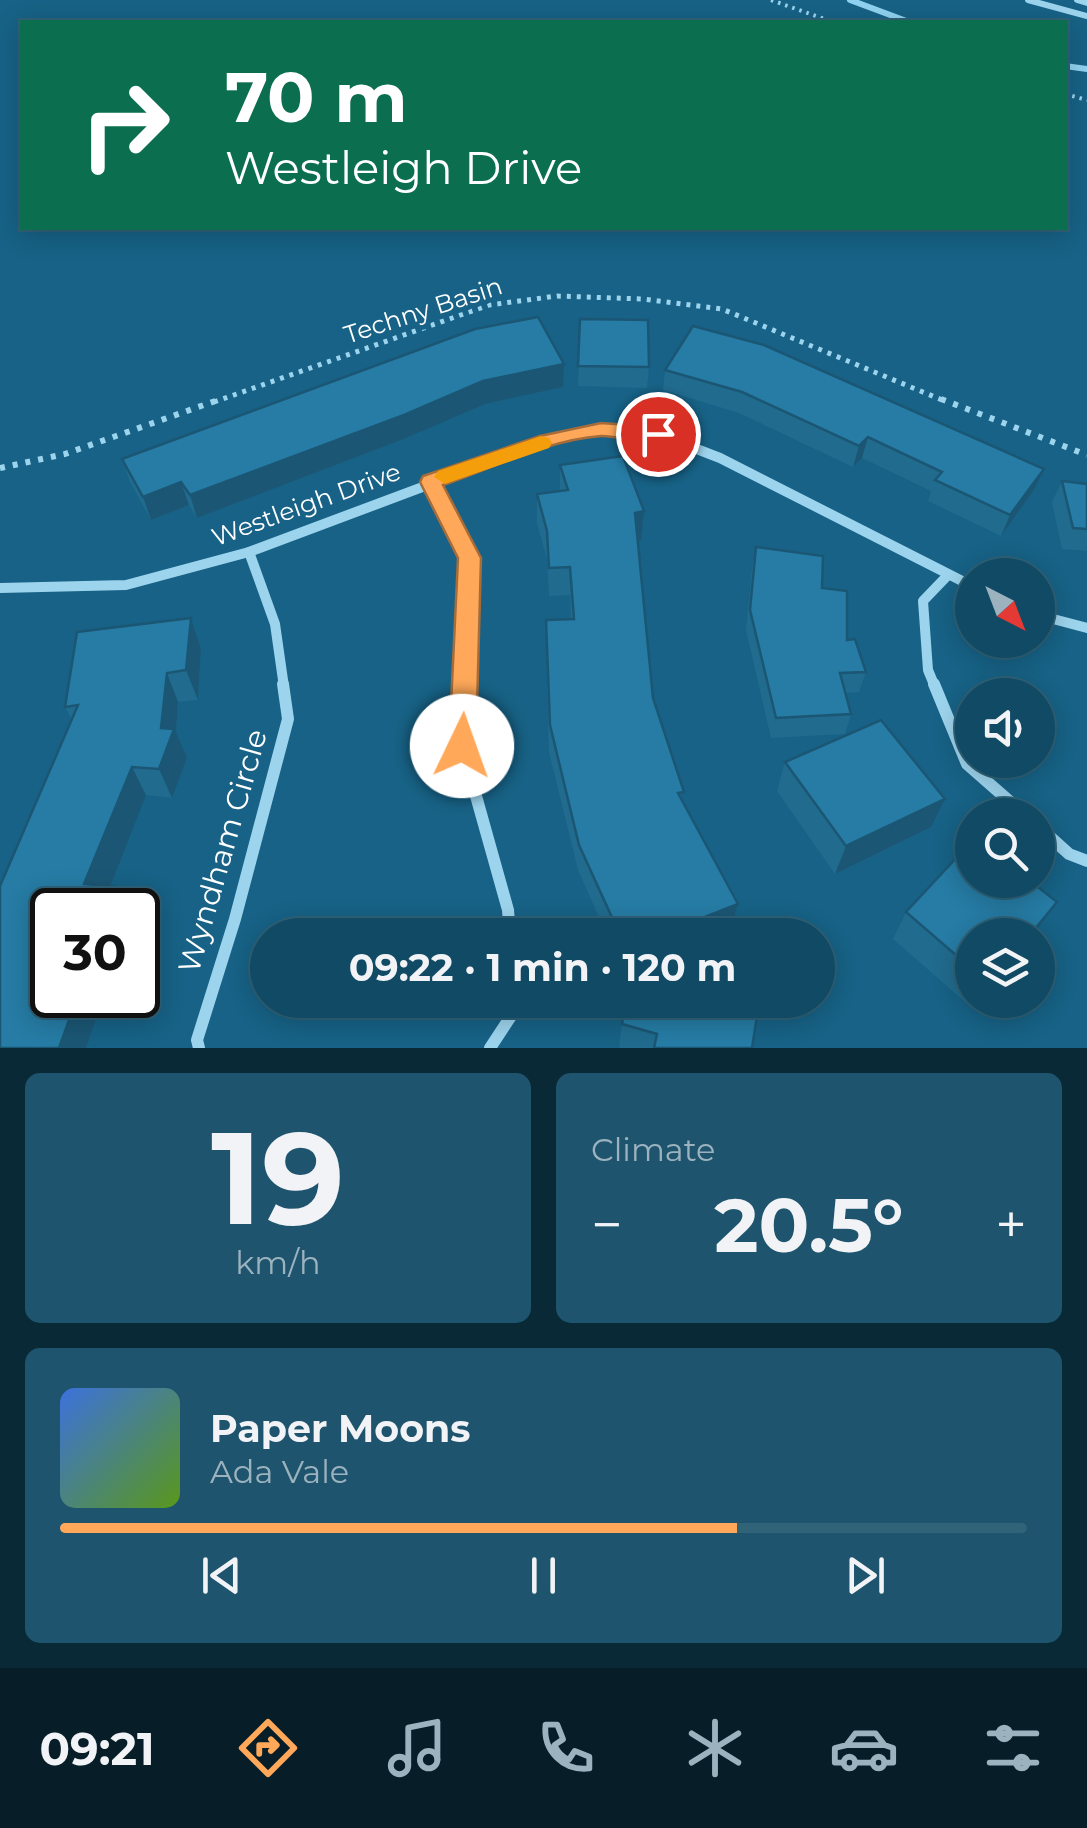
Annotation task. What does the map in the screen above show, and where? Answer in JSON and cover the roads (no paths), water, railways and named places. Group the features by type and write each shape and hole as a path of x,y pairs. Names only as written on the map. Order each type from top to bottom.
{"street":[{"path":"1028,0 1087,16"},
{"path":"1077,0 1087,3"},
{"name":"Westleigh Drive","path":"0,588 126,586 248,552 430,482 565,437 601,430 658,434 720,458 955,578"},
{"path":"430,482 470,558 462,746 509,918"},
{"name":"Wyndham Circle","path":"199,1048 198,1040 288,719 275,624 248,552"},
{"path":"948,575 922,601 928,670 967,764 1006,798"},
{"path":"1055,620 1087,628"},
{"path":"1055,841 1069,854 1087,861"},
{"path":"490,1048 510,1018"}],"waterway":[{"path":"850,0 904,20"},
{"path":"1068,66 1087,69"}]}
